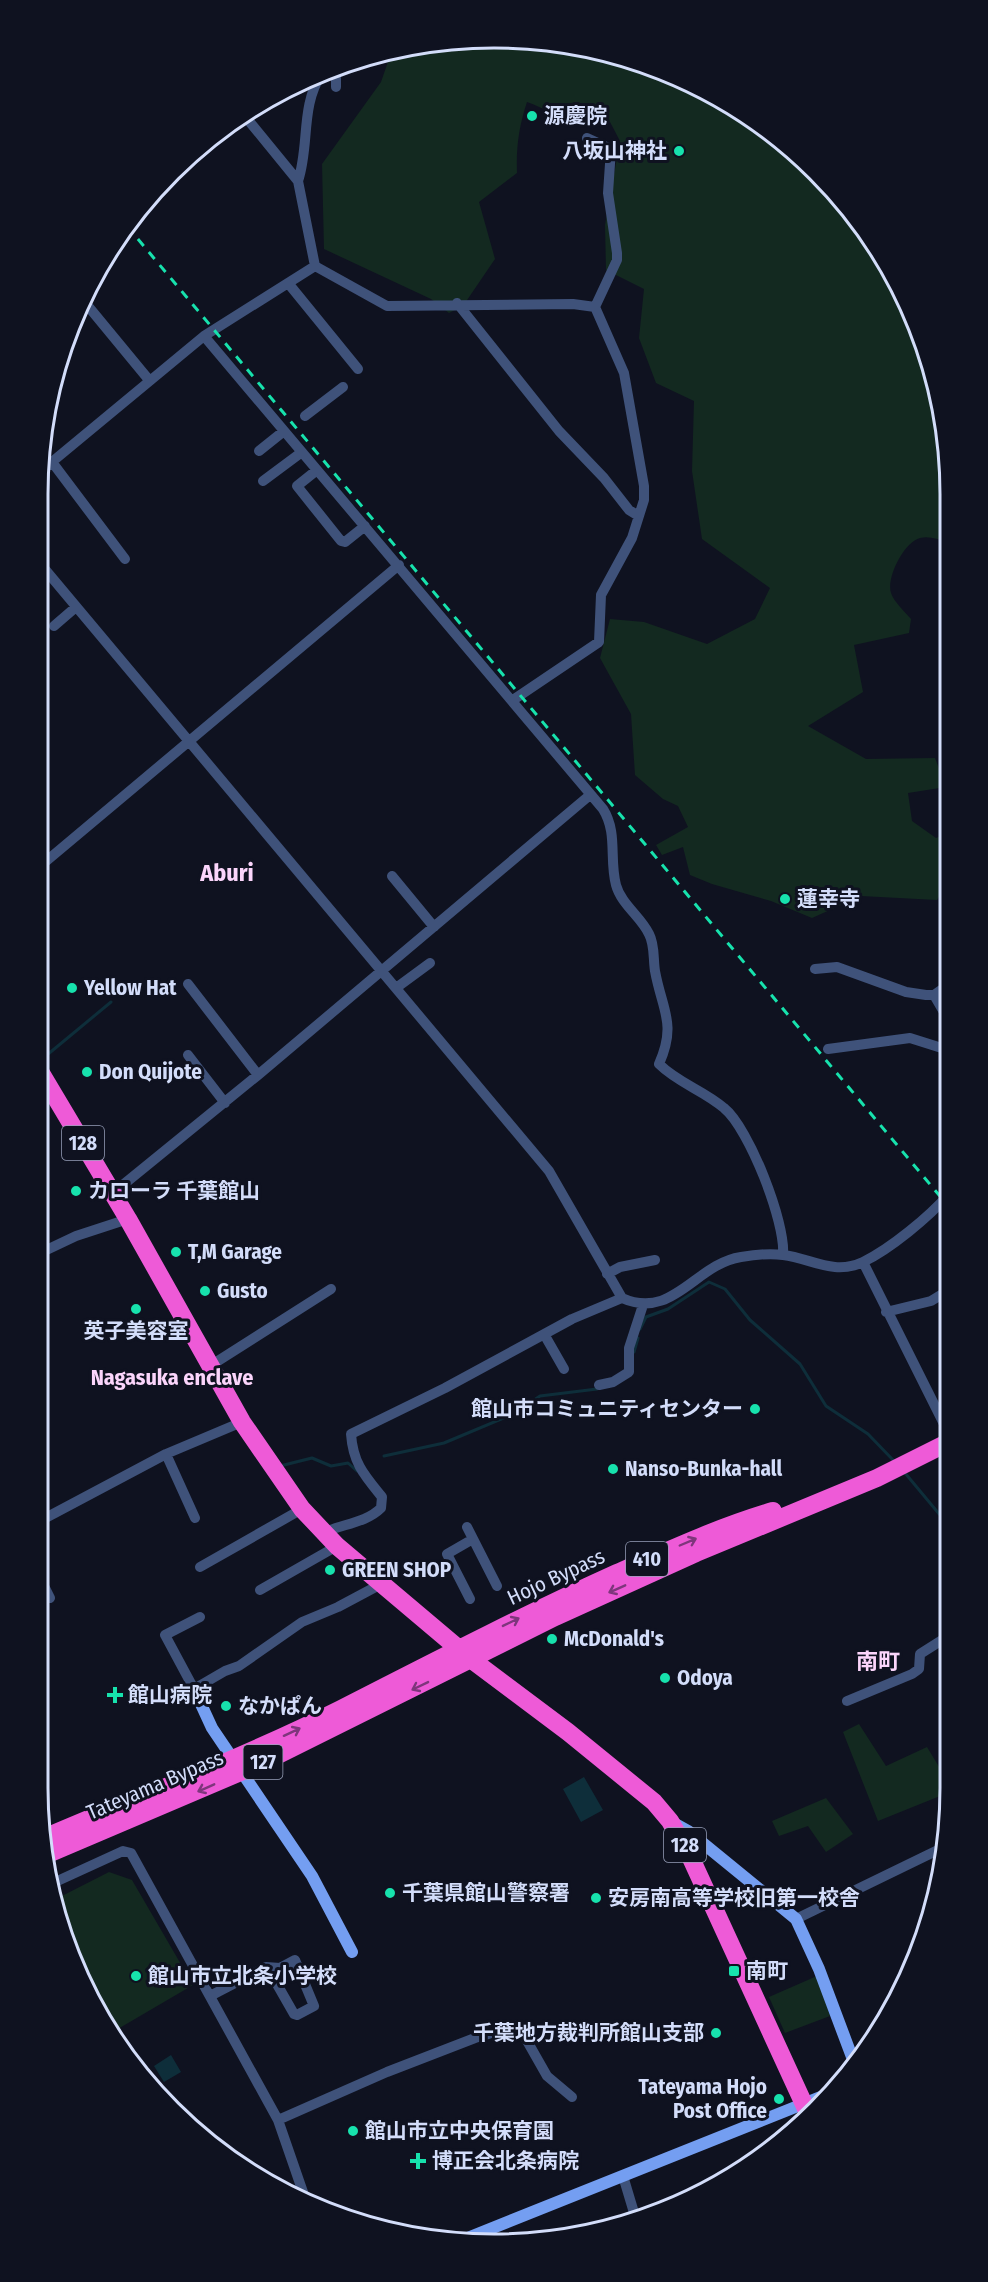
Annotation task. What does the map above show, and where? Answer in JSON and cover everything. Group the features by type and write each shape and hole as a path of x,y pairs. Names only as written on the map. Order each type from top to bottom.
{"highway":[{"name":"128","path":"48,1085 128,1219 242,1422 302,1509 337,1546 465,1654 636,1787 670,1821 690,1856 805,2107"},
{"name":"Hojo Bypass","path":"465,1654 844,1492 940,1447"},
{"name":"Tateyama Bypass","path":"53,1852 239,1765 465,1654"},
{"name":"Tateyama Bypass","path":"51,1835 239,1765"}],"street":[{"path":"336,77 336,87"},
{"path":"298,181 304,162 307,108 317,85"},
{"path":"249,121 298,181 315,266 387,306 457,303 573,304 595,307"},
{"path":"513,700 598,642 601,596 632,538 637,515 644,500 644,486 624,373 595,307 617,253 609,193 611,149 587,138"},
{"path":"49,464 204,336 315,266"},
{"path":"288,283 358,369"},
{"path":"457,303 559,431 604,478 629,510 637,515"},
{"path":"89,307 149,380"},
{"path":"204,336 513,700 609,819 616,886 651,940 657,982 667,1019 668,1043 659,1064 674,1079 725,1109 743,1132 774,1206 784,1244 783,1255"},
{"path":"305,416 343,387"},
{"path":"260,451 284,431"},
{"path":"263,482 302,452"},
{"path":"52,462 125,560"},
{"path":"317,470 297,486 340,541 345,542 365,526"},
{"path":"48,860 399,565"},
{"path":"48,577 76,607 549,1171 622,1299"},
{"path":"54,626 76,607"},
{"path":"112,1193 225,1103 590,795"},
{"path":"393,876 434,927"},
{"path":"396,988 430,963"},
{"path":"815,969 837,968 906,992 934,995 940,991"},
{"path":"188,984 258,1075"},
{"path":"934,995 940,1005"},
{"path":"828,1049 910,1038 940,1047"},
{"path":"188,1055 225,1103"},
{"path":"323,1533 338,1526 372,1517 381,1508 382,1497 364,1476 352,1455 351,1434 445,1388 572,1319 622,1299 643,1305 668,1299 717,1265 740,1257 783,1255 824,1267 842,1268 863,1262 896,1239 940,1202"},
{"path":"48,1249 76,1236 128,1219"},
{"path":"607,1274 620,1267 655,1260"},
{"path":"863,1262 886,1312 940,1415"},
{"path":"210,1366 331,1289"},
{"path":"886,1312 931,1301 940,1296"},
{"path":"599,1385 613,1382 629,1372 629,1348 643,1305"},
{"path":"544,1334 564,1370"},
{"path":"48,1517 166,1454 242,1422"},
{"path":"166,1454 195,1518"},
{"path":"200,1566 302,1509"},
{"path":"466,1527 497,1586"},
{"path":"470,1599 447,1554 473,1539"},
{"path":"260,1590 337,1546"},
{"path":"194,1689 225,1671 239,1666 302,1622 348,1603 383,1583"},
{"path":"48,1594 50,1598"},
{"path":"200,1617 165,1635 178,1656 213,1728 312,1876 352,1952"},
{"path":"847,1701 912,1674 919,1669 920,1654 940,1641"},
{"path":"670,1821 688,1831 796,1919 819,1969 851,2055"},
{"path":"58,1881 123,1851 130,1853 278,2120 302,2190"},
{"path":"796,1919 935,1851"},
{"path":"210,1996 266,1967 280,1968 295,1960 314,2006 297,2015 294,2014 274,1978 273,1968"},
{"path":"278,2120 387,2072 475,2038 518,2025 547,2076 572,2097"},
{"path":"479,2233 623,2176 802,2109"},
{"path":"623,2176 634,2211"}],"green space":[{"path":"465,49 523,49 552,52 609,63 637,72 691,94 742,123 766,140 829,200 865,246 906,323 925,379 939,465 940,540 920,538 914,541 902,553 891,579 891,593 911,619 909,633 854,645 863,692 808,726 866,759 935,758 940,771 940,788 908,793 912,821 936,838 940,836 940,895 937,900 861,896 812,918 771,901 712,884 690,875 683,847 662,855 656,845 688,827 678,806 663,799 635,775 631,714 600,658 610,619 644,622 707,644 755,619 770,588 702,539 692,471 694,401 656,383 639,338 644,289 606,270 605,225 620,141 610,122 590,113 565,117 527,102 519,137 517,173 479,202 495,259 463,306 449,313 431,299 324,249 322,164 381,82 388,61"},
{"path":"859,1724 886,1766 927,1747 940,1768 940,1796 878,1821 843,1732"},
{"path":"826,1798 853,1834 826,1852 808,1826 779,1836 772,1821"},
{"path":"109,1872 132,1880 193,1985 119,2029 82,1959 62,1896"},
{"path":"817,1976 830,2016 785,2033 769,1997"}],"water":[{"path":"584,1777 603,1810 581,1822 563,1789"},
{"path":"171,2055 181,2072 164,2082 154,2066"}],"waterway":[{"path":"48,1054 111,1002"},
{"path":"640,1329 646,1317 668,1309 709,1282 725,1289 750,1320 800,1364 826,1406 868,1434 894,1461"},
{"path":"634,1352 638,1338"},
{"path":"384,1456 444,1443 513,1414 540,1396 597,1389"},
{"path":"280,1466 312,1458 331,1466 348,1463 357,1471"},
{"path":"905,1473 940,1515"}],"railway":[{"path":"133,233 940,1196"}],"place":[{"name":"源慶院","path":"532,116"},
{"name":"八坂山神社","path":"679,151"},
{"name":"蓮幸寺","path":"785,899"},
{"name":"Yellow Hat","path":"72,988"},
{"name":"Don Quijote","path":"87,1072"},
{"name":"カローラ 千葉館山","path":"76,1191"},
{"name":"T,M Garage","path":"176,1252"},
{"name":"Gusto","path":"205,1291"},
{"name":"英子美容室","path":"136,1309"},
{"name":"館山市コミュニティセンター","path":"755,1409"},
{"name":"Nanso-Bunka-hall","path":"613,1469"},
{"name":"GREEN SHOP","path":"330,1570"},
{"name":"McDonald's","path":"552,1639"},
{"name":"Odoya","path":"665,1678"},
{"name":"館山病院","path":"115,1695"},
{"name":"なかぱん","path":"226,1706"},
{"name":"千葉県館山警察署","path":"390,1893"},
{"name":"安房南高等学校旧第一校舎","path":"596,1898"},
{"name":"南町","path":"734,1971"},
{"name":"館山市立北条小学校","path":"136,1976"},
{"name":"千葉地方裁判所館山支部","path":"716,2033"},
{"name":"Tateyama Hojo Post Office","path":"779,2099"},
{"name":"館山市立中央保育園","path":"353,2131"},
{"name":"博正会北条病院","path":"418,2161"}],"district":[{"name":"Aburi","path":"227,873"},
{"name":"Nagasuka enclave","path":"172,1377"},
{"name":"南町","path":"878,1661"}]}
